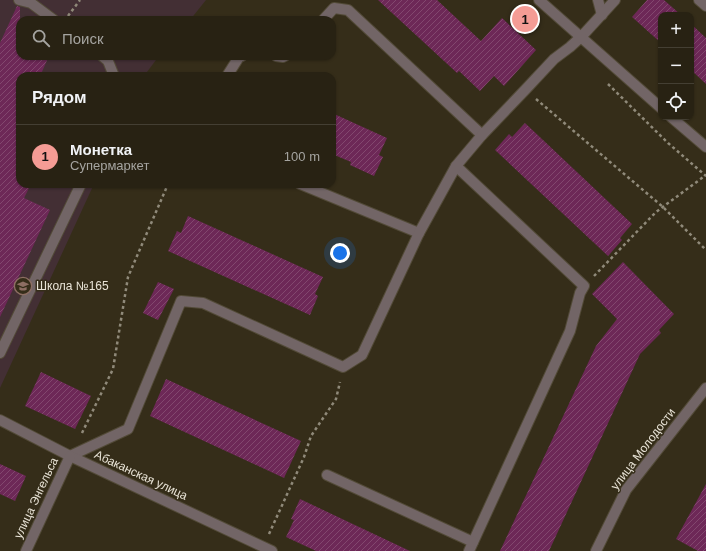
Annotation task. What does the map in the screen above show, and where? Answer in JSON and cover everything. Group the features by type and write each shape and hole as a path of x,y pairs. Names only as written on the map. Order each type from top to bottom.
{"street":[{"path":"19,0 31,2 49,16"},
{"path":"539,0 582,36 658,105"},
{"path":"598,0 602,15"},
{"path":"70,456 128,429 181,301 202,303 343,367 362,355 419,233 456,166 482,135 525,90 554,60 582,36 616,0"},
{"path":"699,0 706,6"},
{"path":"327,16 334,8 348,10 482,135"},
{"path":"107,60 112,72"},
{"path":"230,72 237,60"},
{"path":"675,120 706,147"},
{"path":"327,475 471,547 570,332 580,293 584,286 456,166"},
{"path":"0,353 79,188"},
{"path":"310,188 419,233"},
{"name":"улица Молодости","path":"596,551 626,490 706,388"},
{"name":"Абаканская улица","path":"0,420 70,456 268,549"},
{"name":"улица Энгельса","path":"26,551 70,456"}],"path":[{"path":"69,16 80,0"},
{"path":"584,286 656,212 706,175 668,143 603,79"},
{"path":"525,90 663,207 706,250"},
{"path":"70,456 113,369 128,277 166,188"},
{"path":"268,549 311,436 336,398 343,367"}],"shaded area":[{"name":"Школа №165","path":"0,0 206,0 193,16 16,16 16,60 156,60 147,72 16,72 16,188 92,188 0,388"}],"building":[{"path":"378,0 437,0 481,41 502,18 536,50 504,86 494,76 480,91 459,71 457,73"},
{"path":"647,0 664,0 678,12 658,12 658,40 632,17"},
{"path":"17,6 20,7 20,16 16,16 16,60 47,60 42,72 16,72 16,188 29,188 24,198 50,210 0,317 0,43"},
{"path":"694,27 706,38 706,84 694,73"},
{"path":"336,115 387,138 379,155 383,157 374,176 350,165 351,162 336,156"},
{"path":"525,123 632,224 620,238 622,240 608,256 495,150 509,134 512,137"},
{"path":"188,216 323,277 315,294 318,296 310,315 168,251 177,231 181,233"},
{"path":"623,262 674,314 659,330 661,333 640,354 549,551 500,551 596,346 617,319 592,294"},
{"path":"158,282 174,289 158,320 143,313"},
{"path":"41,372 91,396 75,429 25,406"},
{"path":"166,379 301,441 284,478 150,416"},
{"path":"0,464 26,476 15,501 0,494"},
{"path":"706,484 706,551 698,551 676,539"},
{"path":"300,499 410,551 316,551 286,537 294,520 291,519"}],"place":[{"name":"Монетка","path":"525,19"},
{"name":"Школа №165","path":"23,286"}]}
